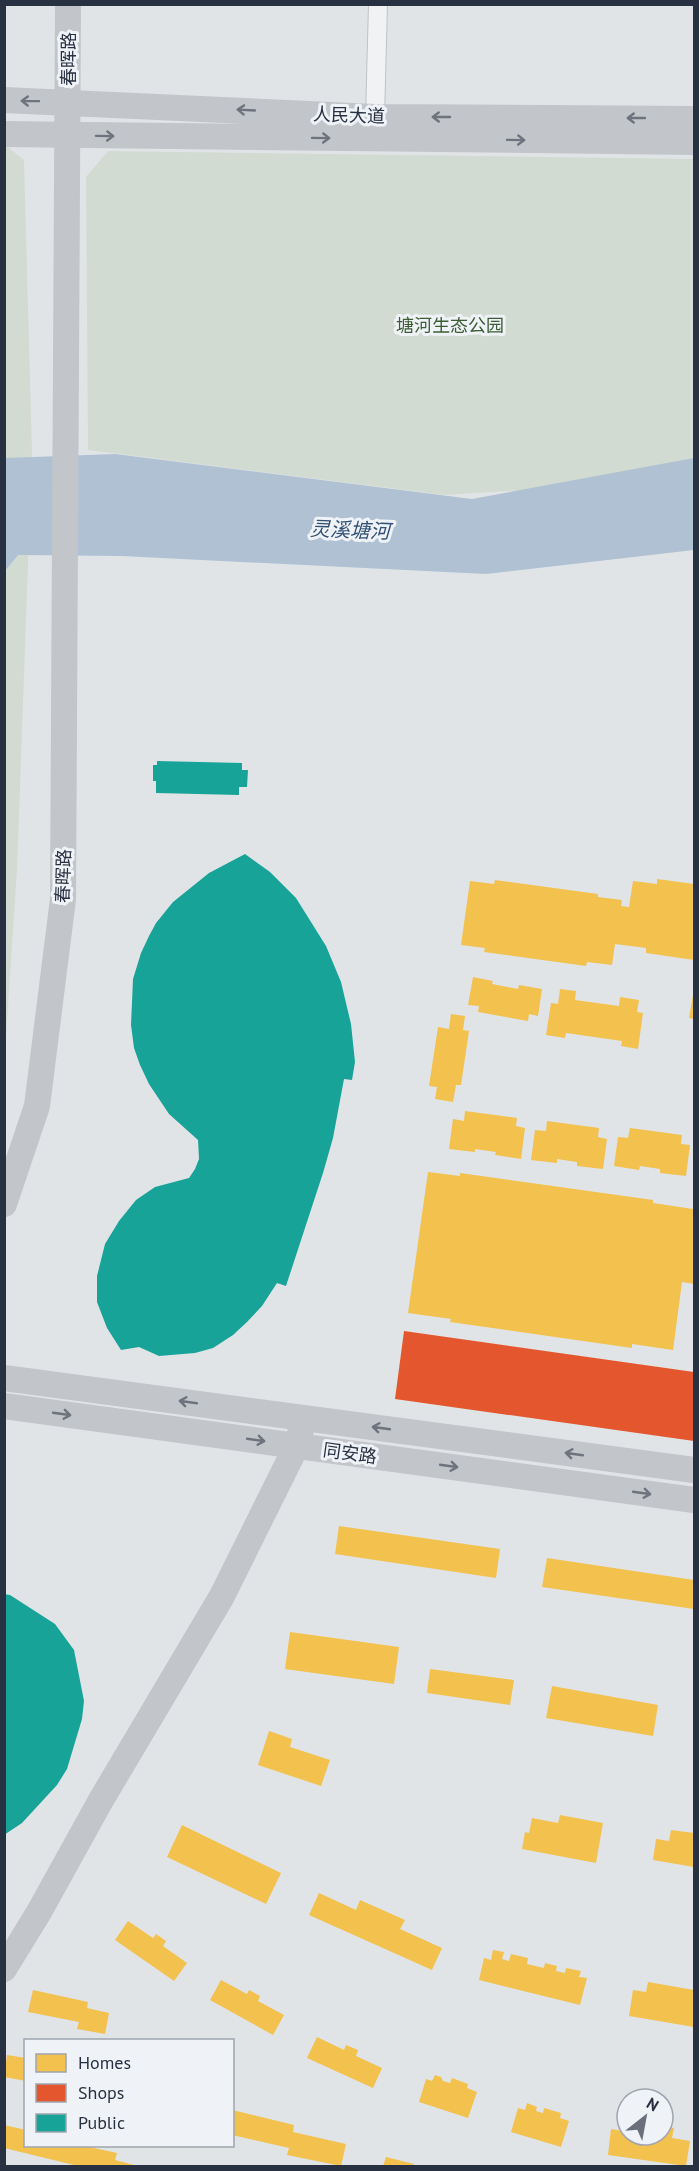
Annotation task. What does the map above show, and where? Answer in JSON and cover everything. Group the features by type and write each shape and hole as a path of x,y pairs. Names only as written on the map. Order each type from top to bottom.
{"street":[{"name":"春晖路","path":"4,1204 37,1106 63,899 68,4"},
{"path":"375,117 378,4"},
{"name":"人民大道","path":"4,100 68,116 694,142"},
{"name":"人民大道","path":"4,134 68,116 694,119"},
{"name":"同安路","path":"4,1378 694,1470"},
{"name":"同安路","path":"4,1406 694,1500"},
{"path":"4,1968 39,1912 100,1800 222,1596 297,1445 305,1418"}],"green space":[{"path":"4,147 8,147 24,160 32,453 17,870 5,1052"},
{"name":"塘河生态公园","path":"108,151 694,159 694,479 445,495 88,450 86,177"}],"water":[{"name":"灵溪塘河","path":"115,454 472,499 694,458 694,550 486,574 122,556 18,555 5,571 5,458"}],"building: Homes":[{"path":"657,879 694,884 694,960 646,953 646,948 615,944 612,965 587,962 586,966 484,952 485,948 461,945 470,881 494,884 495,880 598,894 598,897 622,900 621,906 629,907 633,881 657,884"},
{"path":"473,977 493,981 492,984 518,989 519,985 542,989 538,1016 529,1014 528,1021 478,1012 479,1006 468,1005"},
{"path":"560,989 576,991 575,1000 619,1006 620,997 639,1000 637,1012 643,1013 638,1049 621,1046 622,1041 566,1033 565,1038 546,1035 551,1003 558,1004"},
{"path":"694,995 694,1019 689,1018"},
{"path":"451,1014 465,1016 463,1030 469,1031 461,1085 456,1085 453,1102 435,1099 437,1087 429,1086 438,1027 449,1029"},
{"path":"465,1111 517,1118 516,1126 525,1128 521,1159 475,1149 475,1152 449,1149 453,1119 464,1121"},
{"path":"547,1121 599,1128 598,1137 607,1139 603,1169 577,1166 577,1162 557,1159 557,1163 531,1160 535,1130 546,1131"},
{"path":"630,1128 682,1135 681,1144 690,1145 686,1176 660,1173 660,1169 640,1166 639,1170 614,1166 618,1137 628,1138"},
{"path":"428,1172 460,1176 460,1173 653,1200 653,1203 693,1209 694,1284 682,1282 673,1350 632,1344 632,1348 450,1322 451,1319 408,1313"},
{"path":"339,1526 500,1549 496,1578 335,1554"},
{"path":"547,1558 694,1580 694,1609 542,1587"},
{"path":"290,1632 399,1647 394,1684 285,1669"},
{"path":"430,1669 514,1680 510,1705 427,1693"},
{"path":"552,1686 658,1705 653,1736 546,1718"},
{"path":"269,1731 292,1739 290,1747 330,1760 321,1786 258,1765"},
{"path":"560,1815 603,1823 596,1863 522,1849 525,1832 529,1833 532,1818 558,1823"},
{"path":"182,1825 281,1873 266,1904 167,1857"},
{"path":"671,1830 694,1833 694,1867 653,1860 656,1839 669,1841"},
{"path":"319,1893 356,1910 360,1900 405,1920 400,1929 442,1948 432,1970 309,1915"},
{"path":"128,1921 153,1938 156,1934 166,1941 163,1946 187,1963 174,1981 115,1940"},
{"path":"493,1950 504,1952 502,1959 509,1961 511,1954 528,1958 527,1964 544,1968 545,1963 557,1966 556,1971 565,1973 566,1968 581,1971 579,1977 587,1978 580,2005 479,1980 484,1958 491,1960"},
{"path":"221,1980 247,1994 249,1990 260,1996 258,2001 284,2015 273,2035 210,2000"},
{"path":"648,1982 694,1990 694,2027 629,2016 633,1990 646,1992"},
{"path":"33,1990 88,2002 87,2008 109,2013 105,2034 77,2029 79,2022 28,2012"},
{"path":"317,2037 344,2050 346,2045 358,2050 356,2056 382,2068 373,2088 307,2058"},
{"path":"7,2055 24,2058 24,2081 4,2077"},
{"path":"435,2075 450,2083 452,2078 468,2084 467,2088 477,2092 468,2118 419,2102 426,2079 432,2081"},
{"path":"527,2103 537,2107 536,2111 543,2113 544,2108 561,2113 560,2118 569,2121 561,2147 511,2132 518,2108 525,2110"},
{"path":"234,2110 294,2125 293,2132 346,2144 341,2166 287,2155 289,2148 234,2135"},
{"path":"4,2125 24,2130 24,2147 90,2147 117,2153 115,2160 138,2166 78,2166 4,2148"},
{"path":"611,2129 615,2130 615,2147 675,2147 675,2138 690,2141 686,2166 608,2155"},
{"path":"386,2157 414,2164 414,2166 383,2166"}],"building: Shops":[{"path":"404,1331 694,1372 694,1441 395,1399"}],"building: Public":[{"path":"157,761 242,763 242,770 248,770 247,787 239,787 239,795 156,793 153,765 157,765"},
{"path":"245,854 270,872 296,898 326,946 341,982 351,1024 355,1062 352,1080 344,1079 333,1138 286,1286 277,1283 262,1306 247,1322 233,1335 213,1348 195,1353 159,1356 139,1347 121,1350 107,1328 97,1302 97,1276 105,1244 119,1221 136,1200 155,1187 189,1178 199,1159 198,1140 169,1114 149,1084 140,1065 134,1048 131,1025 133,979 149,936 173,902 209,873"},
{"path":"4,1594 10,1595 55,1624 74,1650 84,1701 82,1719 67,1769 57,1785 22,1823 4,1835"}]}
